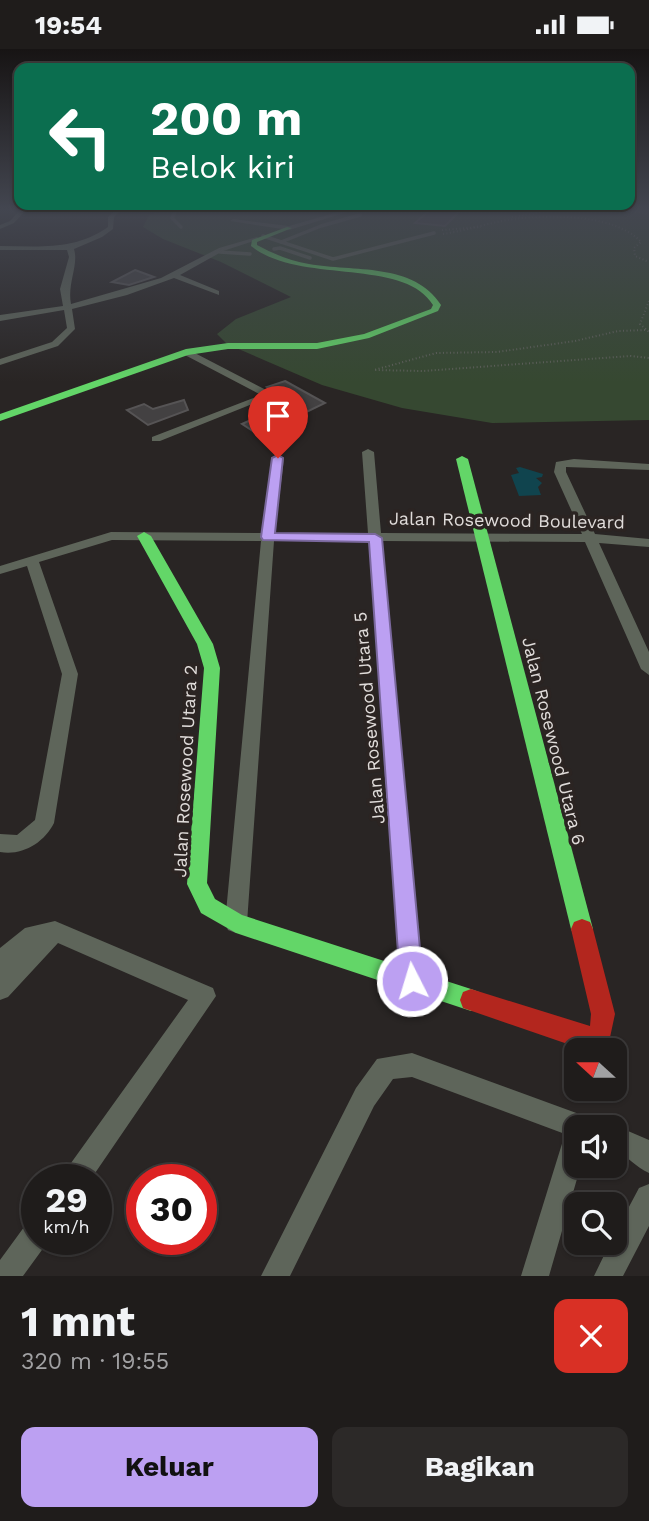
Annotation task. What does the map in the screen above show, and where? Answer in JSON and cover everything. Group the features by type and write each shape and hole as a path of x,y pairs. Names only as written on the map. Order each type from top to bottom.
{"street":[{"path":"0,362 36,352 64,338 71,329 72,320 66,308 65,281 70,267"},
{"path":"0,318 66,308 120,295 175,276 191,267"},
{"path":"0,418 187,352 228,347 295,348 339,342 426,316 438,305 430,291 417,285 378,272 335,267"},
{"path":"175,276 216,293"},
{"path":"156,439 265,397 266,394 187,352"},
{"name":"Jalan Rosewood Utara 5","path":"368,452 412,981"},
{"path":"236,923 268,537 278,458"},
{"name":"Jalan Rosewood Utara 6","path":"462,459 603,1014 601,1034"},
{"path":"649,467 574,462 561,464 561,472 649,669"},
{"name":"Jalan Rosewood Boulevard","path":"0,570 111,536 590,538 649,543"},
{"name":"Jalan Rosewood Utara 2","path":"144,536 205,644 212,668 197,884 208,906 236,923 588,1039 601,1034"},
{"path":"0,843 10,846 31,838 44,823 70,674 32,561"},
{"name":"Jalan Rosewood Boulevard","path":"0,577 32,561"},
{"path":"638,642 649,629"},
{"path":"0,962 33,935 55,931 205,996 86,1164"},
{"path":"0,989 55,931"},
{"path":"275,1276 365,1097 386,1068 412,1066 564,1121"},
{"path":"627,1143 637,1146 649,1160"},
{"path":"535,1276 564,1178"},
{"path":"608,1276 649,1198"},
{"path":"6,1276 21,1255"}],"path":[{"path":"649,301 640,324 649,333"},
{"path":"645,330 618,331 575,341 497,352 436,353 374,370 423,371 631,356 649,358"}],"green space":[{"path":"232,267 649,267 649,420 492,423 402,408 322,385 227,344 217,334 236,319 291,297"}],"water":[{"path":"516,468 543,474 542,477 536,478 542,483 538,487 541,495 519,496 511,475 519,473"}],"building":[{"path":"135,270 154,277 129,285 112,282"},
{"path":"285,381 325,403 259,435 242,424 291,402 267,387"},
{"path":"184,400 188,410 148,425 127,410 144,404 153,409"}],"traffic: fast":[{"path":"0,418 186,352 228,346 317,346 366,336 434,311 437,305 426,291 402,278 315,267"},
{"path":"462,459 582,929"},
{"path":"144,536 205,644 212,668 197,884 208,906 236,923 471,1000"}],"traffic: jam":[{"path":"471,1000 588,1039 601,1034 603,1014 582,929"}],"route":[{"path":"278,458 268,537 375,538 412,981"}]}
